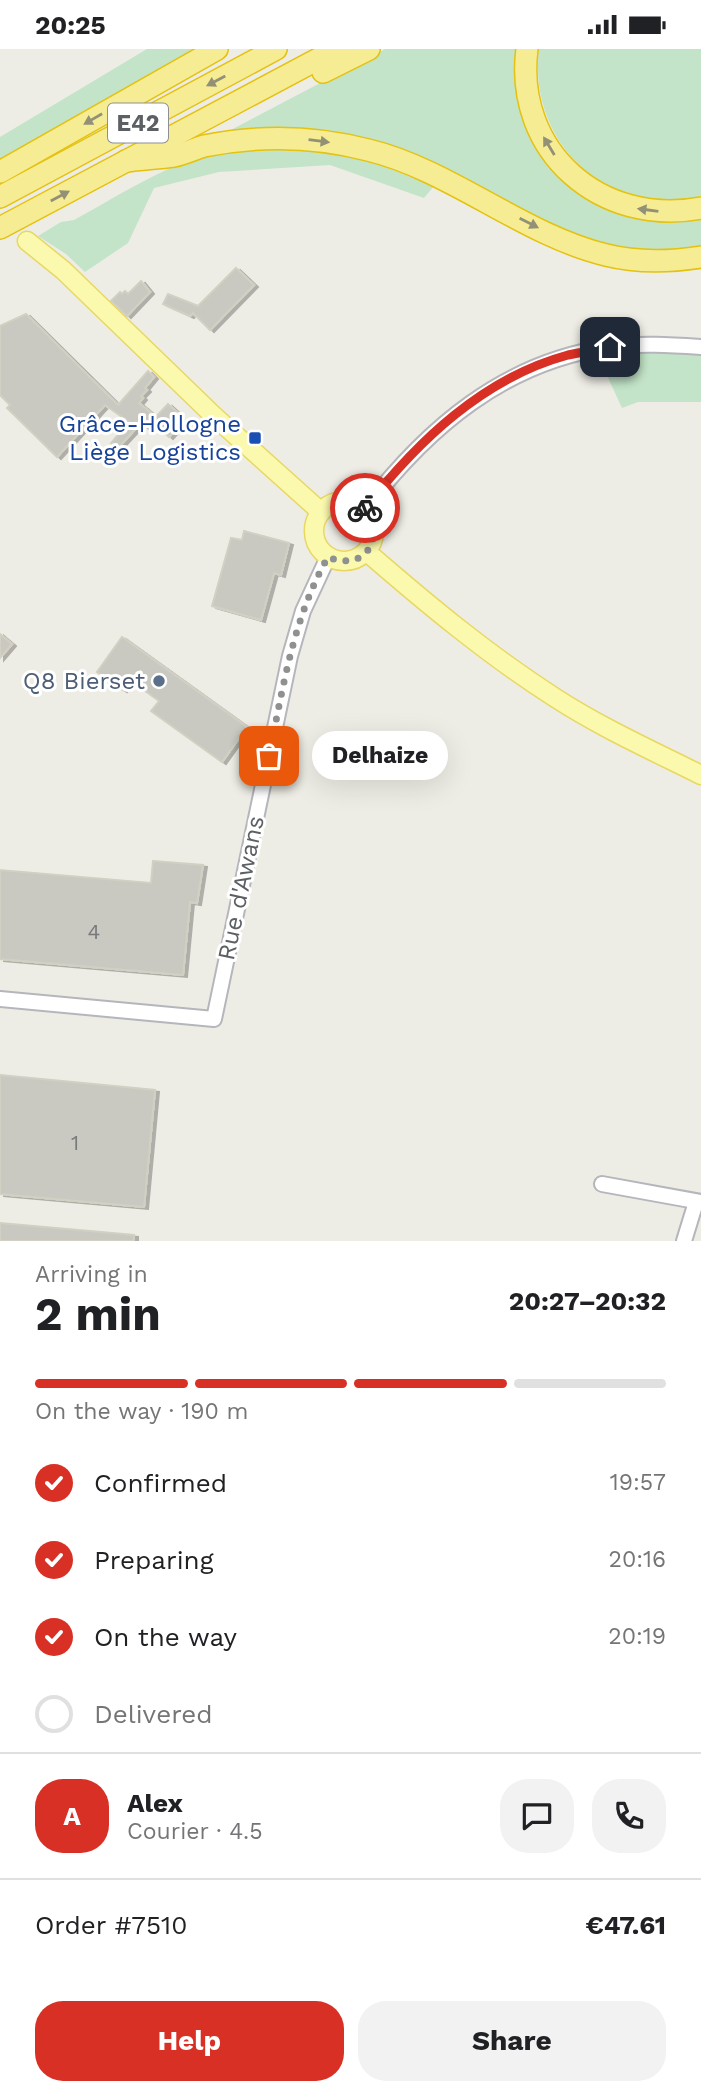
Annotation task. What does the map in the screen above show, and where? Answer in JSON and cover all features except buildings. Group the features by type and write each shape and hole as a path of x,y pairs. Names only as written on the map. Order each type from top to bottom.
{"highway":[{"path":"0,172 217,49"},
{"name":"E42","path":"0,197 276,49"},
{"name":"E42","path":"0,228 337,49"},
{"path":"197,124 221,123 369,49"},
{"path":"527,49 526,86 533,113 557,160 572,175 597,193 641,210 667,212 701,208"},
{"path":"126,161 175,155 203,147 251,140 277,138 326,141 369,150 417,167 554,236 592,251 624,259 652,261 701,257"}],"main road":[{"path":"27,241 63,270 214,416 321,512"},
{"path":"347,501 365,509 372,518 375,530 367,552 349,562 328,557 316,541 314,531 321,512 328,505 347,501"},
{"path":"367,552 461,631 545,691 620,735 701,775"}],"street":[{"path":"365,509 406,460 448,418 480,395 517,375 567,356 610,347 701,347"},
{"name":"Rue d'Awans","path":"0,999 214,1019 290,656 303,611 328,557"},
{"path":"601,1184 698,1202 684,1241"}],"green space":[{"path":"147,49 196,49 0,162 0,137"},
{"path":"385,49 519,49 518,70 576,187 701,216 701,250 606,252 392,153 208,142"},
{"path":"539,49 701,49 701,196 667,200 634,196 606,184 581,166 561,143 546,115 539,83"},
{"path":"286,148 357,156 434,186 424,198 330,165 219,172 154,188 128,243 85,272 66,254 38,236 180,164 219,153"},
{"path":"642,352 701,353 701,402 638,402 622,408 598,356"}],"way so far":[{"path":"269,756 290,656 303,611 328,557 349,562 367,552 375,530 372,518 365,508"}],"place":[{"name":"Grâce-Hollogne Liège Logistics","path":"255,438"},
{"name":"Q8 Bierset","path":"159,681"},
{"name":"Delhaize","path":"269,756"}],"route":[{"path":"365,508 382,486 448,418 480,395 517,375 567,356 610,347"}]}
